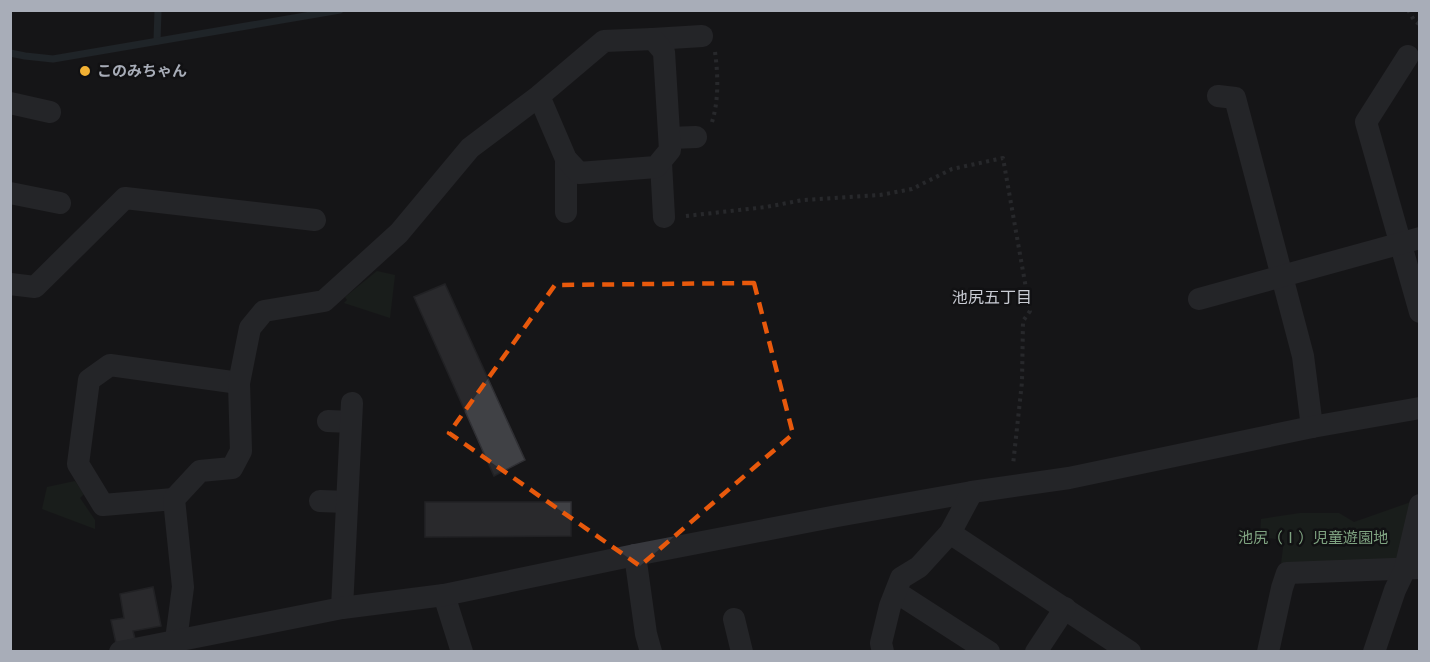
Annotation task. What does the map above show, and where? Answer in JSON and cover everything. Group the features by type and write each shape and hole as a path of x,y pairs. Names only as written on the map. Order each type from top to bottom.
{"street":[{"path":"239,383 110,365 89,380 78,464 104,505 174,499 200,471 232,468 241,451 239,383 250,328 264,311 324,301 399,232 470,148 539,96 604,41 653,39 708,43"},
{"path":"539,96 566,159 579,173 656,167 670,150 670,138 664,52 653,39"},
{"path":"1407,68 1366,122 1410,241 1419,312"},
{"path":"1218,96 1235,98 1303,356 1312,427"},
{"path":"10,103 50,112"},
{"path":"670,138 704,131"},
{"path":"566,159 566,212"},
{"path":"661,163 673,217"},
{"path":"10,193 60,203"},
{"path":"10,284 34,286 125,198 315,220"},
{"path":"1199,299 1410,241"},
{"path":"120,651 342,608 444,595 837,516 972,492 1069,478 1312,427 1419,408"},
{"path":"328,421 352,413 342,608"},
{"path":"883,651 880,643 890,606 901,578 919,567 950,533 972,492"},
{"path":"174,499 183,587 176,640"},
{"path":"320,501 347,502"},
{"path":"1374,651 1395,590 1412,569 1419,505"},
{"path":"950,533 1130,651"},
{"path":"635,555 646,634 651,651"},
{"path":"1268,651 1287,573 1412,569"},
{"path":"896,592 988,651"},
{"path":"444,595 462,651"},
{"path":"1036,651 1065,608"},
{"path":"734,620 742,651"}],"path":[{"path":"1408,10 1419,25"},
{"path":"704,131 715,114 717,71 708,43"},
{"path":"673,217 766,207 803,200 880,195 912,189 952,169 1003,158 1030,311 1023,321 1022,382 1013,465"}],"highlighted area":[{"path":"754,283 793,434 640,566 449,433 555,285"}],"green space":[{"path":"377,271 395,275 390,318 344,303 347,300 345,297"},
{"path":"75,481 84,494 80,498 95,520 95,529 42,509 47,487"},
{"name":"池尻（Ⅰ）児童遊園地","path":"1411,502 1400,559 1392,564 1281,564 1284,540 1260,537 1261,519 1300,513 1339,513 1354,522"}],"building":[{"path":"445,284 525,460 494,476 414,297"},
{"path":"425,502 571,502 571,536 425,537"},
{"path":"153,587 161,626 133,631 135,639 116,643 111,620 124,618 120,594"}],"waterway":[{"path":"157,41 158,10"},
{"path":"10,53 53,59 340,10"}],"place":[{"name":"このみちゃん","path":"85,71"}],"district":[{"name":"池尻五丁目","path":"992,297"}]}
